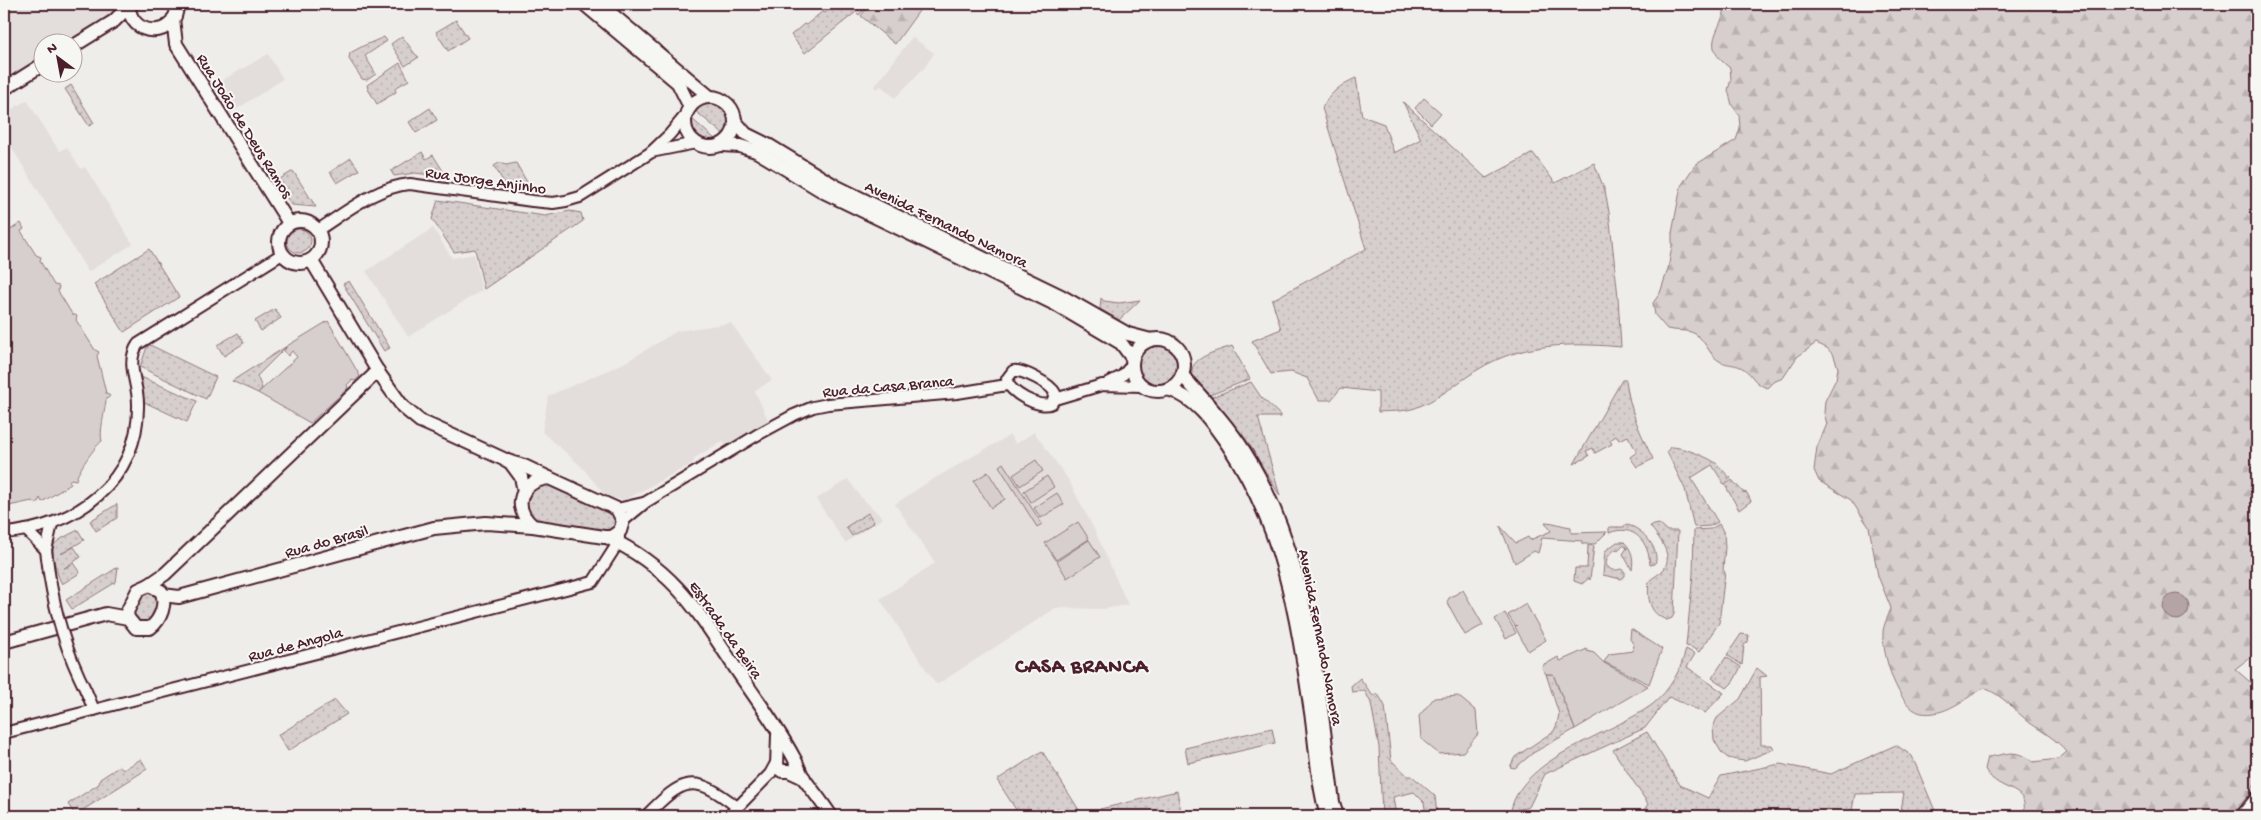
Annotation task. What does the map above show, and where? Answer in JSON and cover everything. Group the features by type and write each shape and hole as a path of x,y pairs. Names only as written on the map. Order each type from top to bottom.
{"main road":[{"path":"152,30 165,27 173,19 177,4"},
{"path":"584,4 678,83 688,111 685,128 696,144"},
{"name":"Avenida Fernando Namora","path":"600,4 710,96 729,104 736,122 746,134 770,146 836,188 1061,296 1128,334 1151,340 1166,340 1177,348 1183,359 1182,375 1212,407 1245,452 1279,520 1294,566 1302,600 1321,712 1333,802 1337,816"},
{"path":"82,41 114,21 129,5"},
{"name":"Rua João de Deus Ramos","path":"129,5 134,22 140,27 152,30 176,44"},
{"name":"Rua João de Deus Ramos","path":"173,19 176,44 289,223"},
{"path":"4,89 32,72"},
{"path":"688,111 702,98 710,96"},
{"path":"722,144 732,136 736,122"},
{"name":"Avenida Fernando Namora","path":"696,144 706,147 722,144 740,146 756,151 824,192 1055,304 1121,343 1132,362 1134,376 1142,386 1159,392 1168,389 1187,398 1196,405 1225,441 1262,504 1276,539 1287,579 1303,665 1327,816"},
{"path":"302,220 309,222 318,230 321,243 316,256 311,260 298,263 292,262 282,254 278,240 280,234 289,223 302,220"},
{"path":"311,260 378,371 403,407 420,420 549,478 615,533"},
{"path":"1132,362 1139,346 1151,340"},
{"path":"165,574 162,593 164,600 154,625 150,628 136,628 128,618 127,612 138,590 165,574 378,371"},
{"path":"1168,389 1179,381 1182,375"},
{"path":"510,462 521,477 524,491"},
{"path":"534,526 526,519 522,510 521,501 524,491 530,484 539,479 549,478"},
{"path":"500,524 511,520 522,510"},
{"name":"Rua do Brasil","path":"149,585 162,593 179,597 263,576 434,528 463,524 534,526 615,533"},
{"name":"Estrada da Beira","path":"615,533 638,554 666,574 697,609 778,733 783,764 804,778 831,816"},
{"path":"4,642 106,614 132,602"},
{"path":"106,614 128,618"},
{"path":"2242,816 2257,798"}],"street":[{"name":"Rua Jorge Anjinho","path":"318,230 378,192 397,185 410,184 553,203 580,197 650,153 670,134 688,111"},
{"name":"Rua Jorge Anjinho","path":"650,153 696,144"},
{"path":"4,532 26,530 52,524 71,516 92,501 114,479 128,458 137,425 138,402 132,370 132,356 138,344 199,304 282,254"},
{"path":"1054,394 1049,405 1040,405 1012,390 1007,384 1009,374 1017,370 1054,394 1070,393 1102,385 1122,376 1132,362"},
{"name":"Rua da Casa Branca","path":"593,582 615,533 646,502 757,435 813,407 828,404 958,394 1007,384"},
{"path":"1102,385 1142,386"},
{"path":"52,524 46,550 62,638 70,660 94,710"},
{"path":"26,530 46,550"},
{"path":"615,533 621,551 638,554"},
{"name":"Rua de Angola","path":"4,733 593,582"},
{"path":"729,816 783,764"},
{"path":"646,816 669,794 680,787 690,785 712,788 738,807"}],"shaded area":[{"path":"4,4 110,4 109,17 82,33 32,32 32,64 4,82"},
{"path":"912,37 934,53 925,67 895,98 881,86 877,89 874,87"},
{"path":"268,54 283,79 231,113 214,85"},
{"path":"27,100 60,151 67,147 81,169 85,167 133,244 88,272 4,135 4,114"},
{"path":"433,228 452,258 474,254 482,290 408,337 366,271"},
{"path":"731,323 772,380 755,391 769,422 725,445 723,441 696,457 693,463 625,500 604,494 581,466 542,432 548,396 624,363 677,331"},
{"path":"1034,432 1068,479 1095,531 1128,605 1104,609 1056,608 938,684 935,683 880,599 935,563 895,504 928,482 1010,435 1016,444"},
{"path":"848,479 860,496 883,518 845,543 816,499"},
{"path":"2176,594 2185,598 2189,607 2185,616 2176,620 2167,616 2163,607 2167,598"}],"green space":[{"path":"836,4 869,4 859,15 856,12 805,53 791,35 804,24 806,25 823,11 825,13"},
{"path":"870,4 924,4 895,44 861,16"},
{"path":"1726,4 2257,4 2257,652 2235,669 2257,688 2257,780 2246,798 2229,816 2023,816 2024,807 2021,796 1993,779 1985,769 1988,757 2016,753 2033,762 2058,759 2067,752 2063,747 2030,723 2003,699 1984,688 1946,709 1938,712 1921,713 1913,709 1905,701 1893,679 1883,642 1883,630 1891,608 1878,576 1869,527 1851,500 1819,481 1814,470 1817,447 1827,424 1824,413 1825,401 1836,379 1838,368 1834,356 1827,348 1816,343 1797,357 1783,378 1773,382 1767,388 1759,384 1741,367 1721,362 1717,359 1696,334 1688,331 1667,329 1655,315 1653,303 1660,293 1668,269 1672,233 1681,186 1695,165 1736,140 1740,128 1739,115 1732,105 1728,90 1731,79 1730,68 1720,60 1715,52 1714,45 1714,38"},
{"path":"456,20 468,38 448,51 436,32"},
{"path":"402,36 419,57 405,66 391,44"},
{"path":"384,37 387,41 365,56 376,74 367,80 362,79 349,59 350,53"},
{"path":"400,63 409,80 395,88 396,92 377,104 367,85"},
{"path":"1356,78 1362,116 1384,124 1394,153 1421,139 1403,102 1486,178 1533,153 1555,183 1594,163 1605,191 1609,212 1621,347 1573,345 1541,347 1511,354 1486,365 1430,401 1415,408 1400,411 1378,412 1378,392 1341,388 1331,400 1319,400 1307,378 1291,372 1271,374 1252,341 1281,329 1272,300 1366,249 1322,108 1336,90"},
{"path":"71,85 94,123 89,126 65,89"},
{"path":"1424,98 1441,113 1431,124 1415,108"},
{"path":"709,102 720,106 727,114 728,124 724,135 693,109"},
{"path":"430,108 437,120 416,133 409,122"},
{"path":"691,118 717,141 706,141 698,137 692,129"},
{"path":"422,152 426,159 433,155 447,177 415,173 394,176 391,171"},
{"path":"351,158 359,170 337,183 330,172"},
{"path":"499,163 506,165 516,163 531,189 506,186 494,166"},
{"path":"293,171 316,207 292,205 275,182"},
{"path":"438,200 545,216 570,211 581,213 583,221 484,289 475,249 454,252 432,219"},
{"path":"21,223 24,229 21,231 36,255 41,257 40,261 54,285 59,286 58,291 72,314 77,316 76,320 95,350 99,352 97,356 106,393 110,396 106,400 102,441 87,459 76,480 71,479 69,481 71,484 42,502 40,498 37,504 32,501 4,507 4,234"},
{"path":"299,229 308,232 311,241 308,250 299,253 290,250 287,241 290,232"},
{"path":"149,249 179,297 124,332 94,284"},
{"path":"349,281 390,348 384,351 343,284"},
{"path":"1101,298 1104,301 1119,303 1140,300 1119,320 1100,309"},
{"path":"275,309 281,318 261,331 255,321"},
{"path":"328,321 360,376 355,381 352,380 347,385 348,388 310,423 258,393 297,357 292,351 288,356 284,351 287,346"},
{"path":"238,333 244,343 224,356 217,345"},
{"path":"148,344 216,377 206,399 140,367"},
{"path":"1162,344 1169,347 1175,353 1178,364 1177,372 1169,381 1162,384 1154,384 1147,381 1139,372 1138,360 1141,353 1150,345"},
{"path":"287,346 257,376 262,388 258,393 232,381"},
{"path":"1232,346 1250,379 1210,395 1192,376 1192,369 1199,359"},
{"path":"141,377 197,401 187,422 144,402"},
{"path":"1622,380 1626,380 1636,421 1653,459 1637,467 1630,457 1637,452 1628,436 1619,440 1616,436 1610,440 1612,444 1595,453 1593,448 1586,451 1589,456 1574,464"},
{"path":"1251,382 1261,397 1280,415 1280,417 1258,417 1280,496 1246,439 1212,397"},
{"path":"1670,447 1694,452 1708,458 1731,478 1724,484 1712,465 1691,478 1718,522 1710,526 1694,527 1685,489 1667,452"},
{"path":"1036,460 1043,471 1020,486 1013,475"},
{"path":"1003,463 1042,524 1037,527 999,466"},
{"path":"988,472 1005,499 991,508 974,481"},
{"path":"1047,476 1054,487 1031,502 1024,491"},
{"path":"1732,480 1743,492 1747,493 1751,501 1739,510 1725,485"},
{"path":"549,484 612,511 617,518 616,527 609,532 537,520 531,515 526,501 534,488"},
{"path":"1057,493 1064,504 1041,518 1034,508"},
{"path":"117,504 117,518 96,531 90,521"},
{"path":"868,513 874,522 852,536 846,527"},
{"path":"1078,522 1089,539 1056,560 1045,543"},
{"path":"1545,522 1571,527 1571,533 1607,532 1595,544 1582,544 1582,541 1542,538 1538,553 1534,551 1515,563 1500,526 1516,543 1528,537 1530,540 1551,531"},
{"path":"1659,524 1667,531 1678,531 1674,614 1672,618 1667,620 1656,614 1653,610 1648,593 1649,581 1664,569 1667,563 1664,546 1650,526"},
{"path":"1719,524 1724,533 1723,570 1725,572 1719,623 1699,652 1686,646 1693,574 1694,530 1711,529"},
{"path":"1625,525 1637,529 1648,539 1655,552 1655,564 1650,565 1647,549 1639,537 1626,531 1609,533 1609,527 1624,527"},
{"path":"78,530 84,540 61,554 74,547 81,557 63,569 73,563 80,573 62,584 54,559 53,548 56,543"},
{"path":"1089,540 1100,557 1067,578 1057,561"},
{"path":"1617,542 1624,542 1629,548 1633,562 1632,570 1623,554 1627,548 1623,545 1618,550 1615,549 1607,558 1606,564 1609,568 1614,570 1621,569 1625,572 1625,576 1621,579 1603,575 1605,551"},
{"path":"1588,545 1594,546 1590,580 1589,578 1582,584 1574,581 1575,568 1587,568"},
{"path":"118,567 116,582 72,609 66,600"},
{"path":"1463,590 1483,625 1465,635 1447,602 1449,598"},
{"path":"146,591 154,592 158,597 157,607 150,621 142,624 135,619 133,614 142,594"},
{"path":"1526,604 1546,640 1528,651 1515,627 1517,625 1515,626 1508,615"},
{"path":"1505,613 1516,633 1506,639 1495,619"},
{"path":"1631,629 1662,649 1649,684 1604,662 1609,654 1633,651 1634,645 1630,639"},
{"path":"1741,634 1749,635 1748,642 1744,645 1742,665 1727,655"},
{"path":"1587,649 1587,651 1594,653 1604,663 1648,686 1575,729 1553,674 1546,674 1542,668 1545,663 1558,657 1560,661"},
{"path":"1686,649 1695,654 1687,667 1724,693 1705,713 1669,697 1645,728 1545,774 1529,807 1520,809 1520,816 1510,816 1516,796 1529,778 1547,763 1653,704 1674,679"},
{"path":"1726,657 1741,667 1733,682 1727,688 1712,678"},
{"path":"1757,668 1767,676 1760,677 1761,745 1772,745 1774,749 1745,761 1728,758 1722,753 1714,740 1713,727 1717,718 1740,699"},
{"path":"1546,674 1553,674 1575,729 1533,753 1515,768 1510,767 1515,757 1554,731 1557,724 1559,714"},
{"path":"1360,678 1373,696 1378,694 1385,706 1391,760 1408,776 1412,776 1435,796 1437,816 1426,816 1424,802 1414,792 1393,797 1396,816 1382,816 1379,747 1371,703 1365,691 1352,692 1351,686"},
{"path":"1458,696 1476,711 1478,734 1463,752 1439,754 1421,739 1419,716 1434,698"},
{"path":"335,700 347,714 288,751 278,735"},
{"path":"1272,728 1275,743 1188,763 1185,748"},
{"path":"1647,732 1680,785 1708,798 1721,776 1780,764 1831,774 1896,745 1912,756 1936,813 1934,816 1900,816 1904,793 1855,794 1851,816 1640,816 1648,804 1613,750"},
{"path":"1042,751 1079,810 1070,816 1020,816 997,780"},
{"path":"141,759 147,769 75,815 68,804 99,784 100,779 120,766 123,770"},
{"path":"1177,791 1182,816 1105,816 1100,809"}],"district":[{"name":"CASA BRANCA","path":"1082,665"}]}
